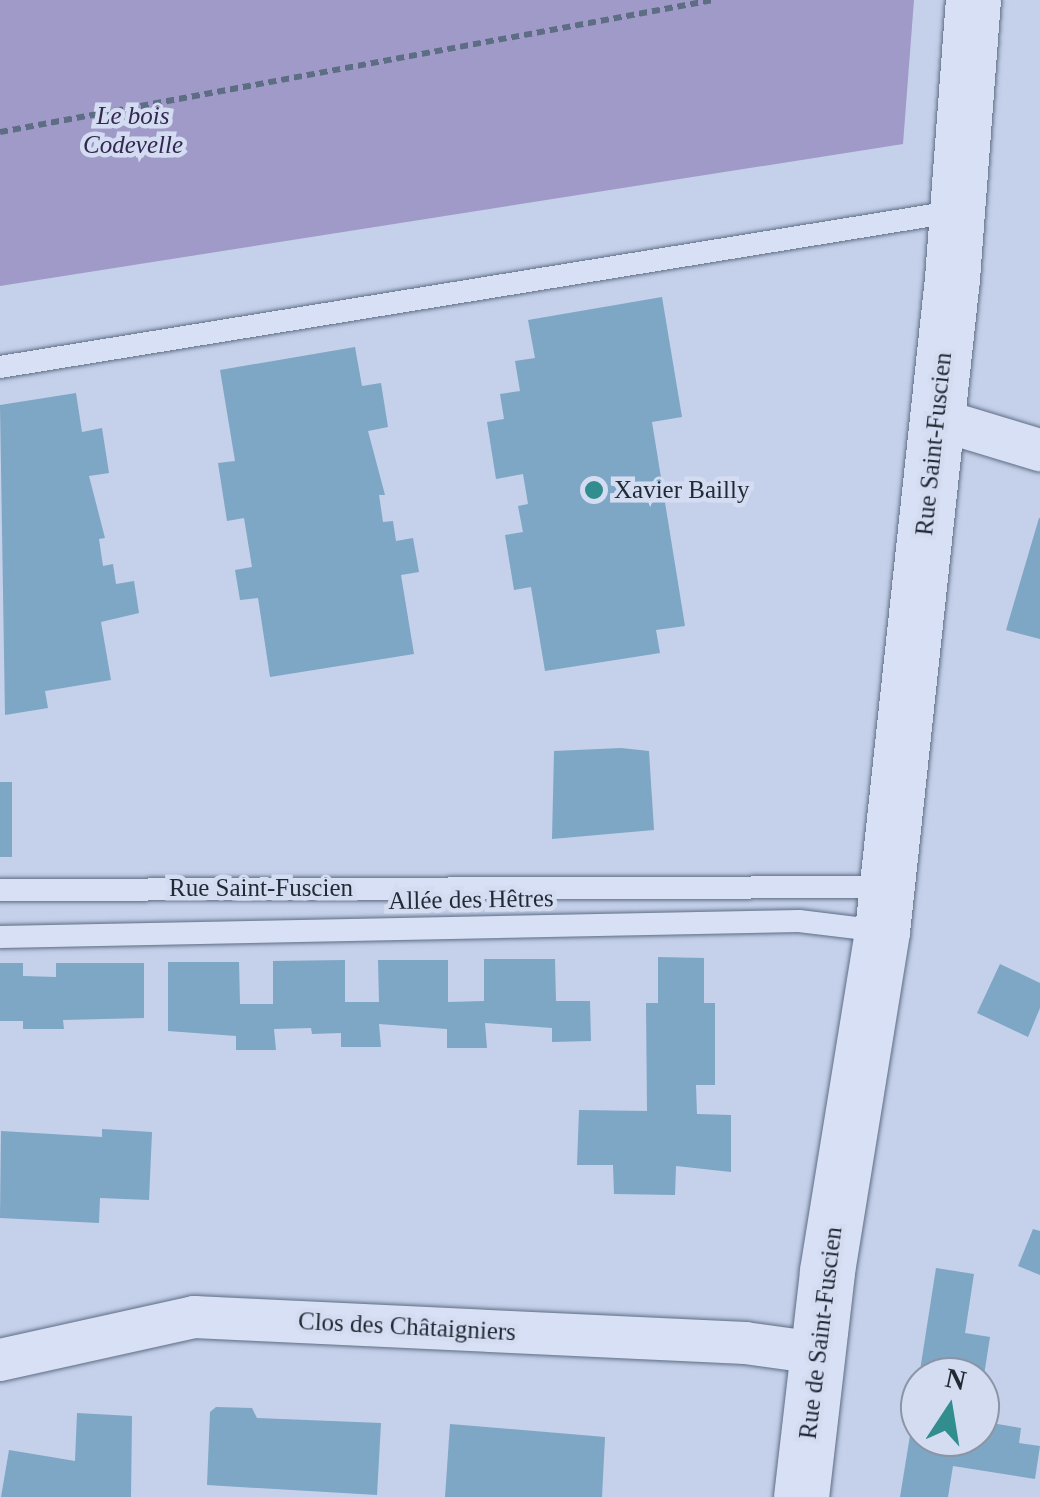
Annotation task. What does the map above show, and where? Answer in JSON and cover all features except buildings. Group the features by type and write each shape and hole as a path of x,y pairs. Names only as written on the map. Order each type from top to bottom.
{"main road":[{"name":"Rue Saint-Fuscien","path":"842,1170 882,909 937,419 958,211 973,0"},
{"name":"Rue de Saint-Fuscien","path":"801,1497 842,1170"}],"street":[{"path":"937,419 1040,450"},
{"name":"Clos des Châtaigniers","path":"0,1360 194,1317 745,1343 817,1353"}],"lane":[{"path":"0,367 958,211"},
{"name":"Rue Saint-Fuscien","path":"0,890 882,909"},
{"name":"Allée des Hêtres","path":"0,937 800,921 882,909"}],"path":[{"path":"0,132 714,0"}],"green space":[{"name":"Le bois Codevelle","path":"0,0 914,0 903,144 0,286"}],"place":[{"name":"Xavier Bailly","path":"594,490"}]}
